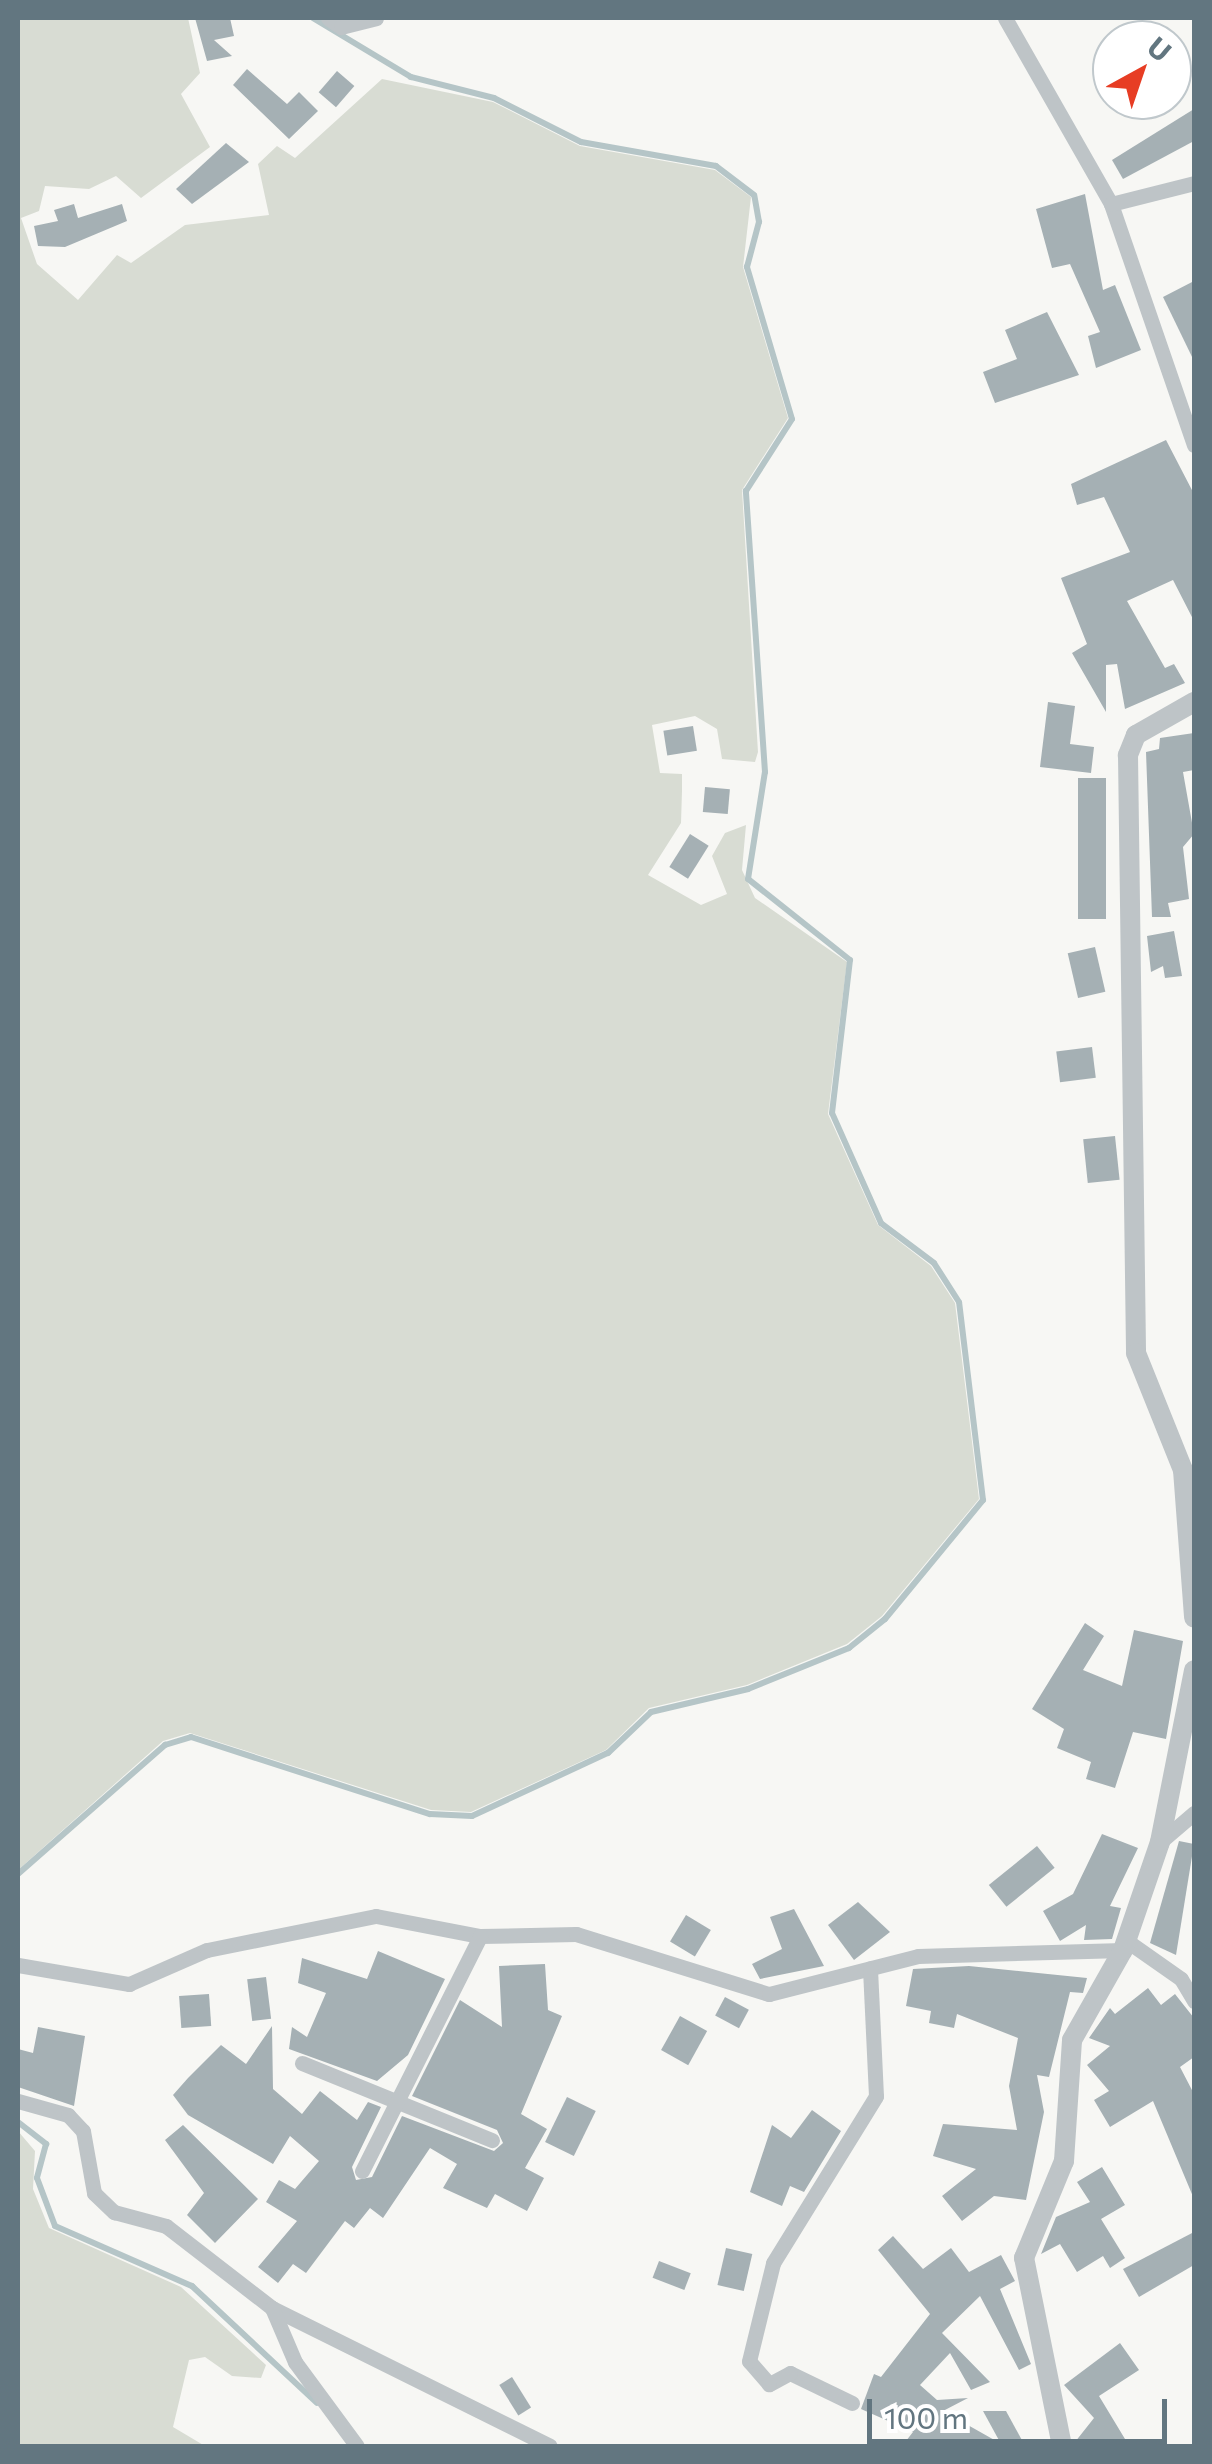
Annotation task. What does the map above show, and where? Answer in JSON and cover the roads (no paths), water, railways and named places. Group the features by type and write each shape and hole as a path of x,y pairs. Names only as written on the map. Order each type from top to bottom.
{"street":[{"path":"328,18 340,28 376,18"},
{"path":"1006,18 1111,204 1194,445"},
{"path":"1111,204 1194,183"},
{"path":"1194,702 1136,735 1128,756 1136,1353 1183,1470 1194,1618"},
{"path":"1062,2446 1024,2258 1064,2161 1072,2040 1125,1945 1160,1842 1194,1670"},
{"path":"1160,1842 1194,1813"},
{"path":"18,1965 129,1984 207,1950 376,1916 480,1936 576,1934 769,1994 918,1956 1125,1945 1180,1979 1194,2001"},
{"path":"362,2171 480,1936"},
{"path":"852,2403 790,2373 769,2384 749,2362 774,2263 876,2096 870,1968"},
{"path":"302,2064 398,2099 492,2140"},
{"path":"18,2101 68,2116 83,2131 104,2205 166,2226 272,2308 550,2446"},
{"path":"272,2308 295,2362 358,2446"}],"waterway":[{"path":"18,1874 165,1745 191,1737 430,1814 472,1816 608,1753 651,1712 748,1689 849,1648 885,1619 983,1500 959,1302 934,1263 881,1223 832,1113 850,960 748,879 765,772 746,491 792,419 747,267 759,222 754,195 716,166 581,142 494,98 411,77 313,18"},
{"path":"18,2122 46,2144 37,2178 55,2226 192,2286 317,2403"}]}
